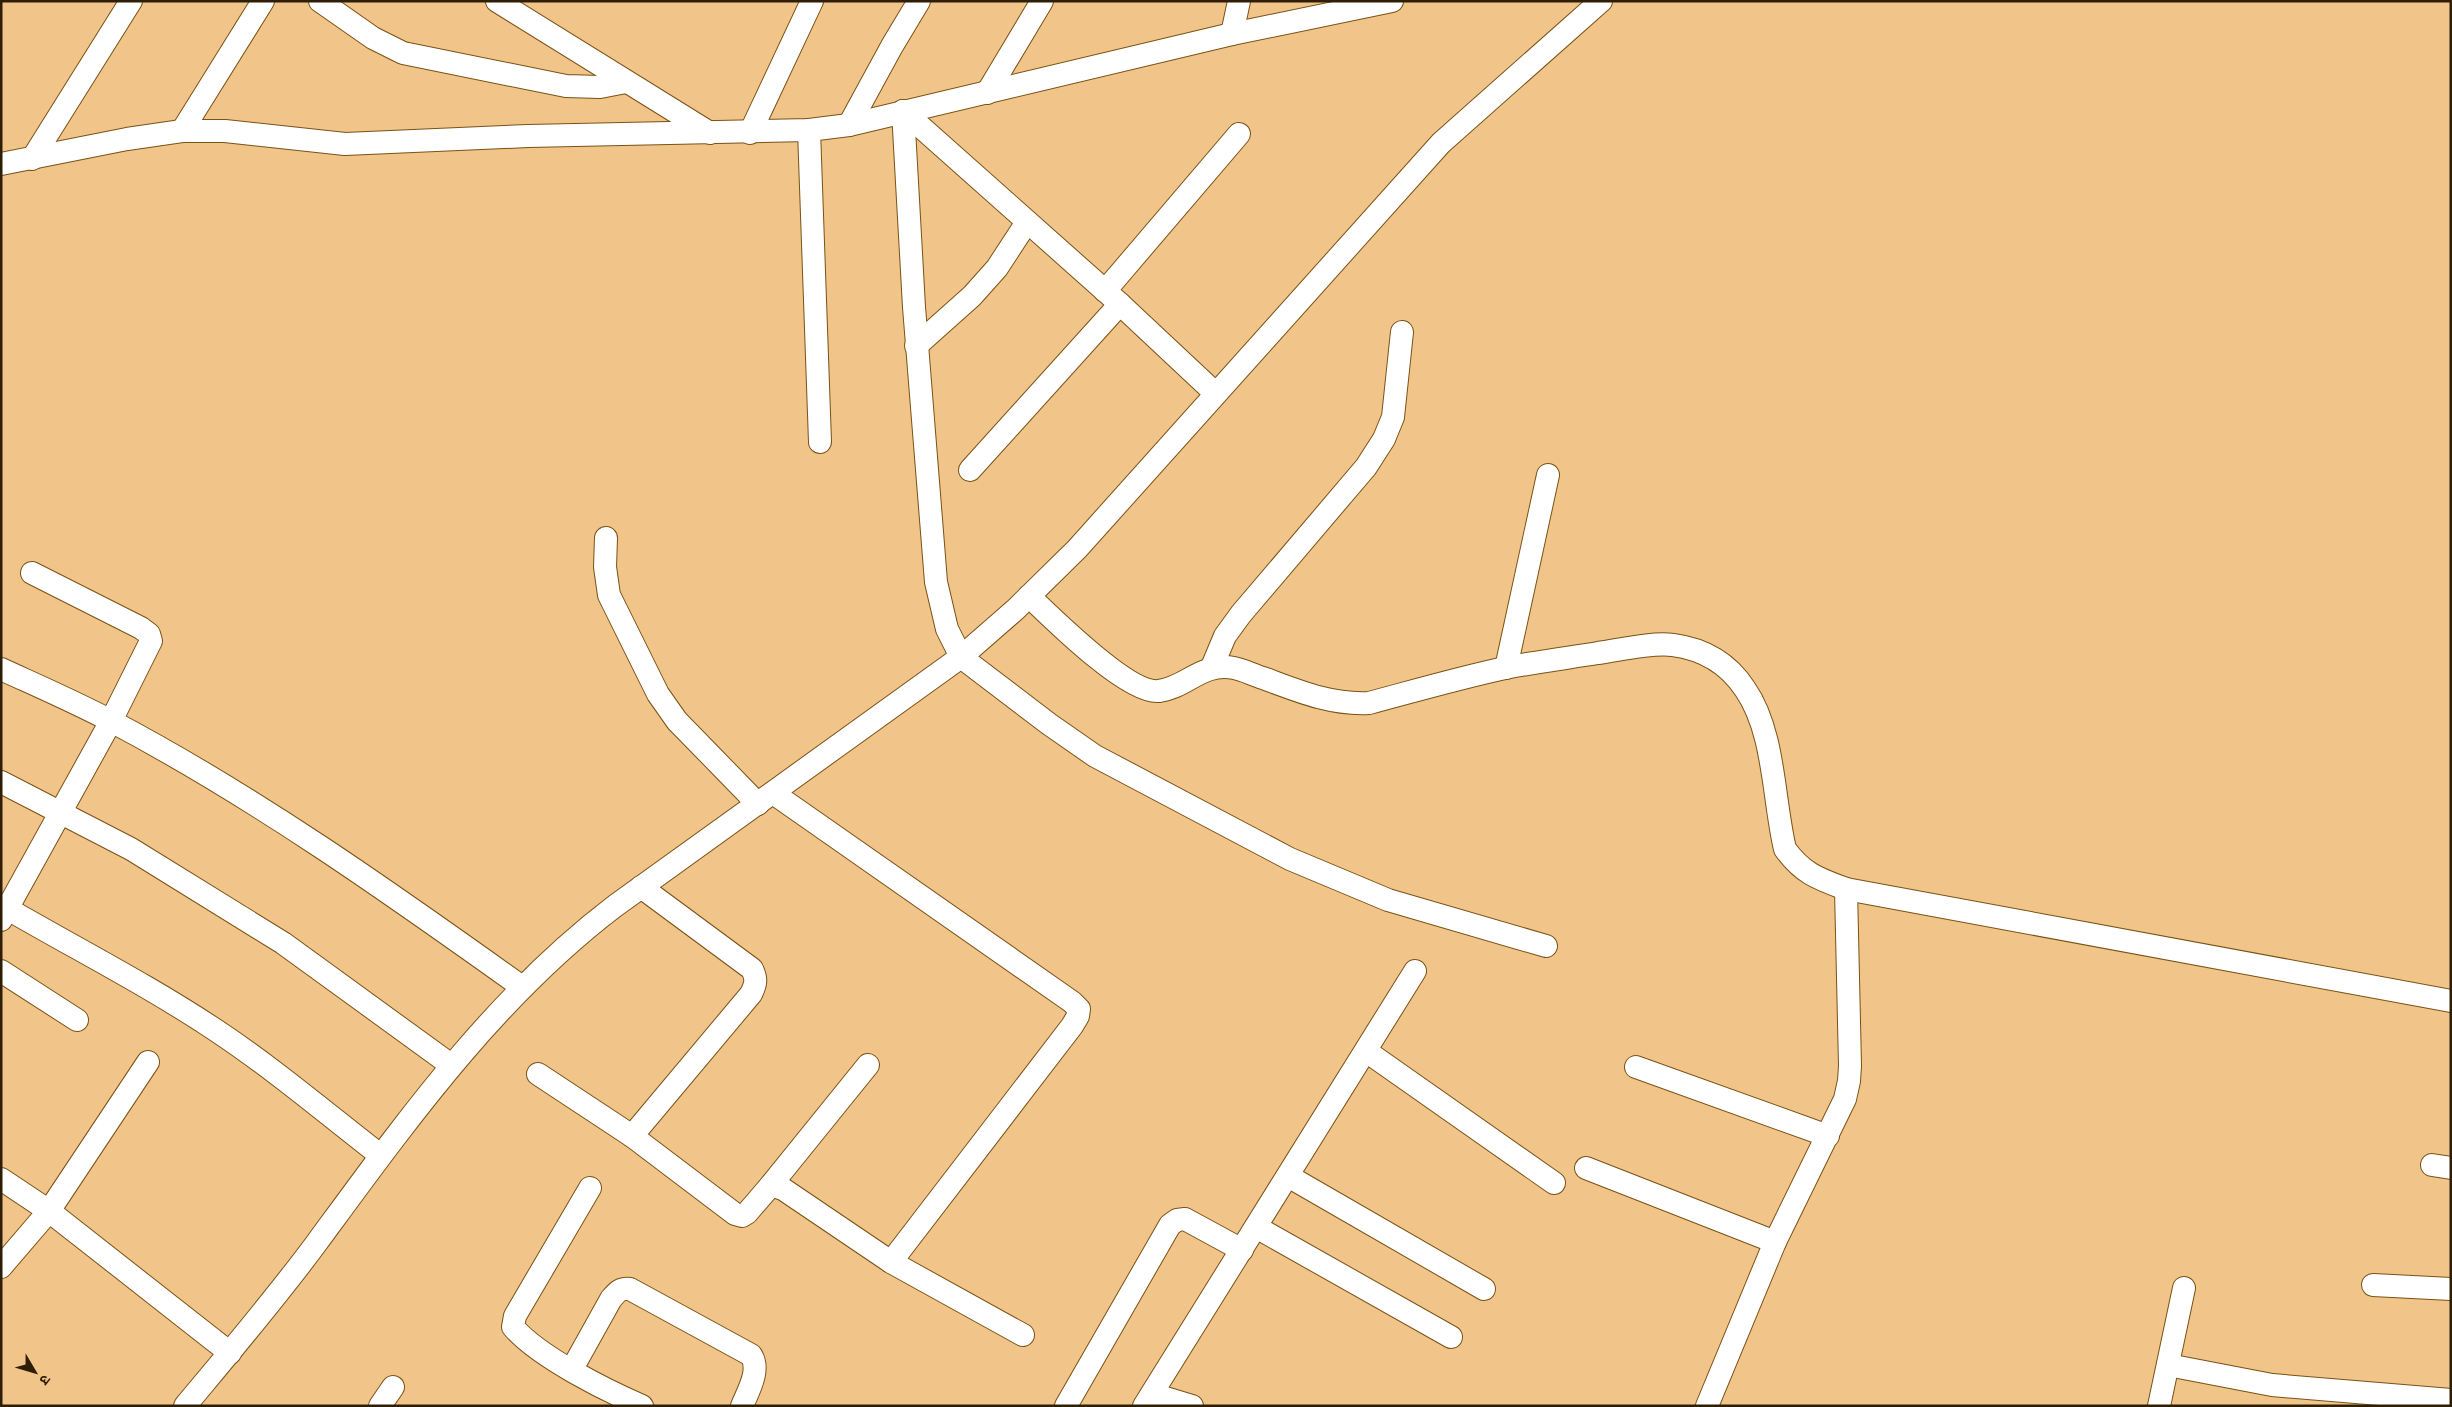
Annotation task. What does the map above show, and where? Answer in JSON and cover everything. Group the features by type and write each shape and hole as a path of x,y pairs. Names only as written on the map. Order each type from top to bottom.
{"street":[{"path":"32,159 131,1"},
{"path":"182,131 262,1"},
{"path":"320,1 373,38 403,53 418,57 566,86 600,87 626,82"},
{"path":"497,1 710,133"},
{"path":"750,133 812,1"},
{"path":"849,125 919,1"},
{"path":"987,92 1042,1"},
{"path":"1232,34 1239,1"},
{"path":"1,164 118,140 182,131 225,131 345,144 528,136 750,133 809,130 849,125 1232,34 1392,1"},
{"path":"185,1406 230,1353 317,1243 380,1155 451,1065 522,987 584,930 961,657 1029,596 1077,549 1441,143 1601,1"},
{"path":"903,111 1112,298 1215,394"},
{"path":"903,111 916,346 936,582 946,629 961,657 1049,724 1095,756 1290,859 1388,900 1546,946"},
{"path":"809,130 820,442"},
{"path":"970,470 1112,298 1239,134"},
{"path":"916,346 978,289 997,268 1027,222"},
{"path":"1212,667 1225,636 1241,614 1366,467 1384,439 1394,417 1402,332"},
{"path":"1506,668 1548,475"},
{"path":"606,538 605,567 610,595 658,694 677,721 765,799 1072,1002 1079,1009 1072,1026 891,1262"},
{"path":"32,573 149,634 151,641 62,813 4,911 162,996 217,1031 262,1062 380,1155"},
{"path":"1029,596 1082,644 1128,681 1147,690 1159,691 1174,687 1212,667 1234,668 1322,699 1347,704 1369,703 1506,668 1633,648 1671,644 1699,650 1717,660 1733,674 1746,689 1756,709 1766,738 1785,849 1796,864 1810,875 1846,889 2451,1000"},
{"path":"1,669 111,721 267,812 422,916 522,987"},
{"path":"1,782 131,849 283,943 451,1065"},
{"path":"632,1136 751,994 756,985 756,977 752,969 641,887"},
{"path":"1707,1406 1775,1242 1828,1136 1845,1099 1850,1081 1846,889"},
{"path":"1,971 77,1020"},
{"path":"1192,1406 1148,1400 1415,971"},
{"path":"1366,1051 1554,1183"},
{"path":"1,1267 49,1211 148,1062"},
{"path":"538,1074 632,1136 735,1214 742,1216 747,1213 771,1185 868,1065"},
{"path":"1636,1067 1828,1136"},
{"path":"1586,1168 1775,1242"},
{"path":"1288,1176 1484,1289"},
{"path":"1,1179 49,1211 230,1353"},
{"path":"771,1185 783,1188 891,1262 1023,1336"},
{"path":"590,1188 515,1316 514,1327 522,1336 593,1382 642,1406"},
{"path":"1066,1406 1170,1225 1177,1220 1185,1220 1242,1250"},
{"path":"1256,1227 1451,1337"},
{"path":"2374,1285 2451,1289"},
{"path":"572,1369 611,1299 617,1291 624,1288 630,1289 751,1355 755,1361 755,1371 742,1406"},
{"path":"2159,1406 2184,1288"},
{"path":"2168,1365 2272,1385 2451,1400"},
{"path":"2272,1385 2283,1406"},
{"path":"380,1406 393,1387"}]}
